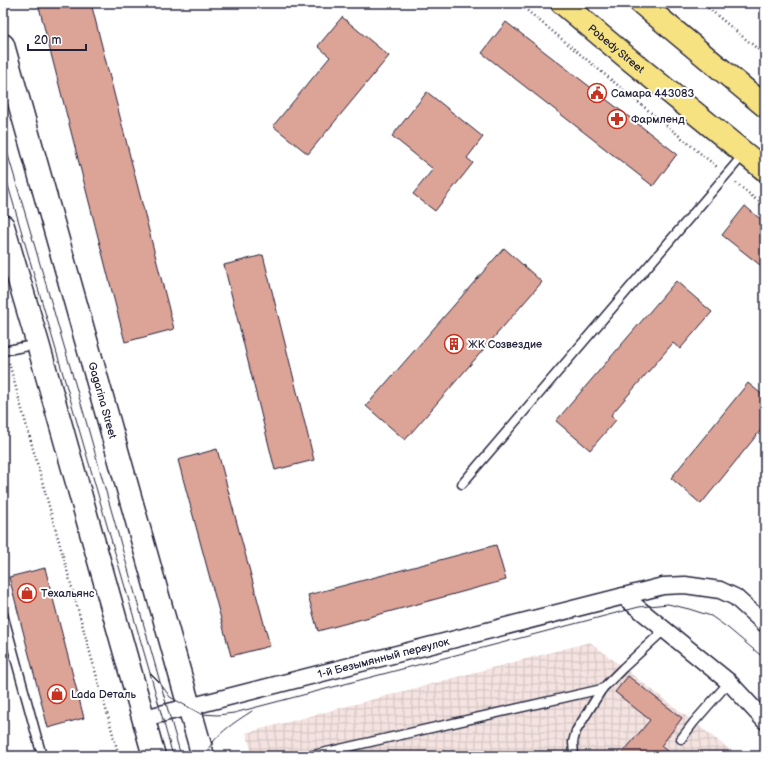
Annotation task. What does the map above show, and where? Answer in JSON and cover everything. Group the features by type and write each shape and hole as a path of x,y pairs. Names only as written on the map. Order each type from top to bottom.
{"main road":[{"name":"Pobedy Street","path":"562,3 765,170"},
{"path":"641,3 765,106"},
{"name":"Gagarina Street","path":"3,45 9,85 203,756"},
{"path":"3,226 38,344 154,756"}],"street":[{"name":"1-й Безымянный переулок","path":"144,718 189,708 663,586 685,585 720,590 735,597 765,624"},
{"path":"623,596 639,607 664,630 729,682 765,721"}],"lane":[{"path":"462,484 745,154"},
{"path":"4,350 38,344"},
{"path":"3,614 42,756"},
{"path":"574,756 573,742 576,731 602,690 664,630"},
{"path":"681,739 729,682"},
{"path":"309,756 602,690"}],"path":[{"path":"518,3 765,207"},
{"path":"702,3 765,55"},
{"path":"4,350 119,756"}],"shaded area":[{"path":"590,642 738,756 253,756 246,733"}],"building":[{"path":"38,3 91,3 174,329 125,342"},
{"path":"342,17 389,56 308,154 273,126 330,57 318,46"},
{"path":"506,22 677,154 653,186 482,53"},
{"path":"427,92 483,137 467,158 473,163 435,211 413,194 433,169 392,136"},
{"path":"745,206 765,223 765,269 722,235"},
{"name":"ЖК Созвездие","path":"504,248 542,282 405,440 366,406"},
{"path":"263,255 314,460 275,470 224,265"},
{"path":"676,281 712,312 680,349 673,343 611,415 616,420 590,450 556,421"},
{"path":"748,383 765,397 765,425 701,504 671,478"},
{"path":"217,449 270,646 231,656 178,460"},
{"path":"496,545 506,580 318,631 308,595"},
{"path":"45,568 84,718 48,728 9,577"},
{"path":"628,676 682,718 661,746 673,756 620,756 650,720 615,692"}],"tram line":[{"path":"3,138 84,414 181,756"},
{"path":"3,168 173,756"},
{"path":"150,673 160,683 170,697 201,714 218,715 234,713 639,607 668,604 711,616 728,628 765,659"},
{"path":"205,756 208,749 218,736 252,711"}],"place":[{"name":"Самара 443083","path":"597,93"},
{"name":"Фармленд","path":"617,119"},
{"name":"ЖК Созвездие","path":"454,344"},
{"name":"Техальянс","path":"27,593"},
{"name":"Lada Dеталь","path":"57,694"}]}
